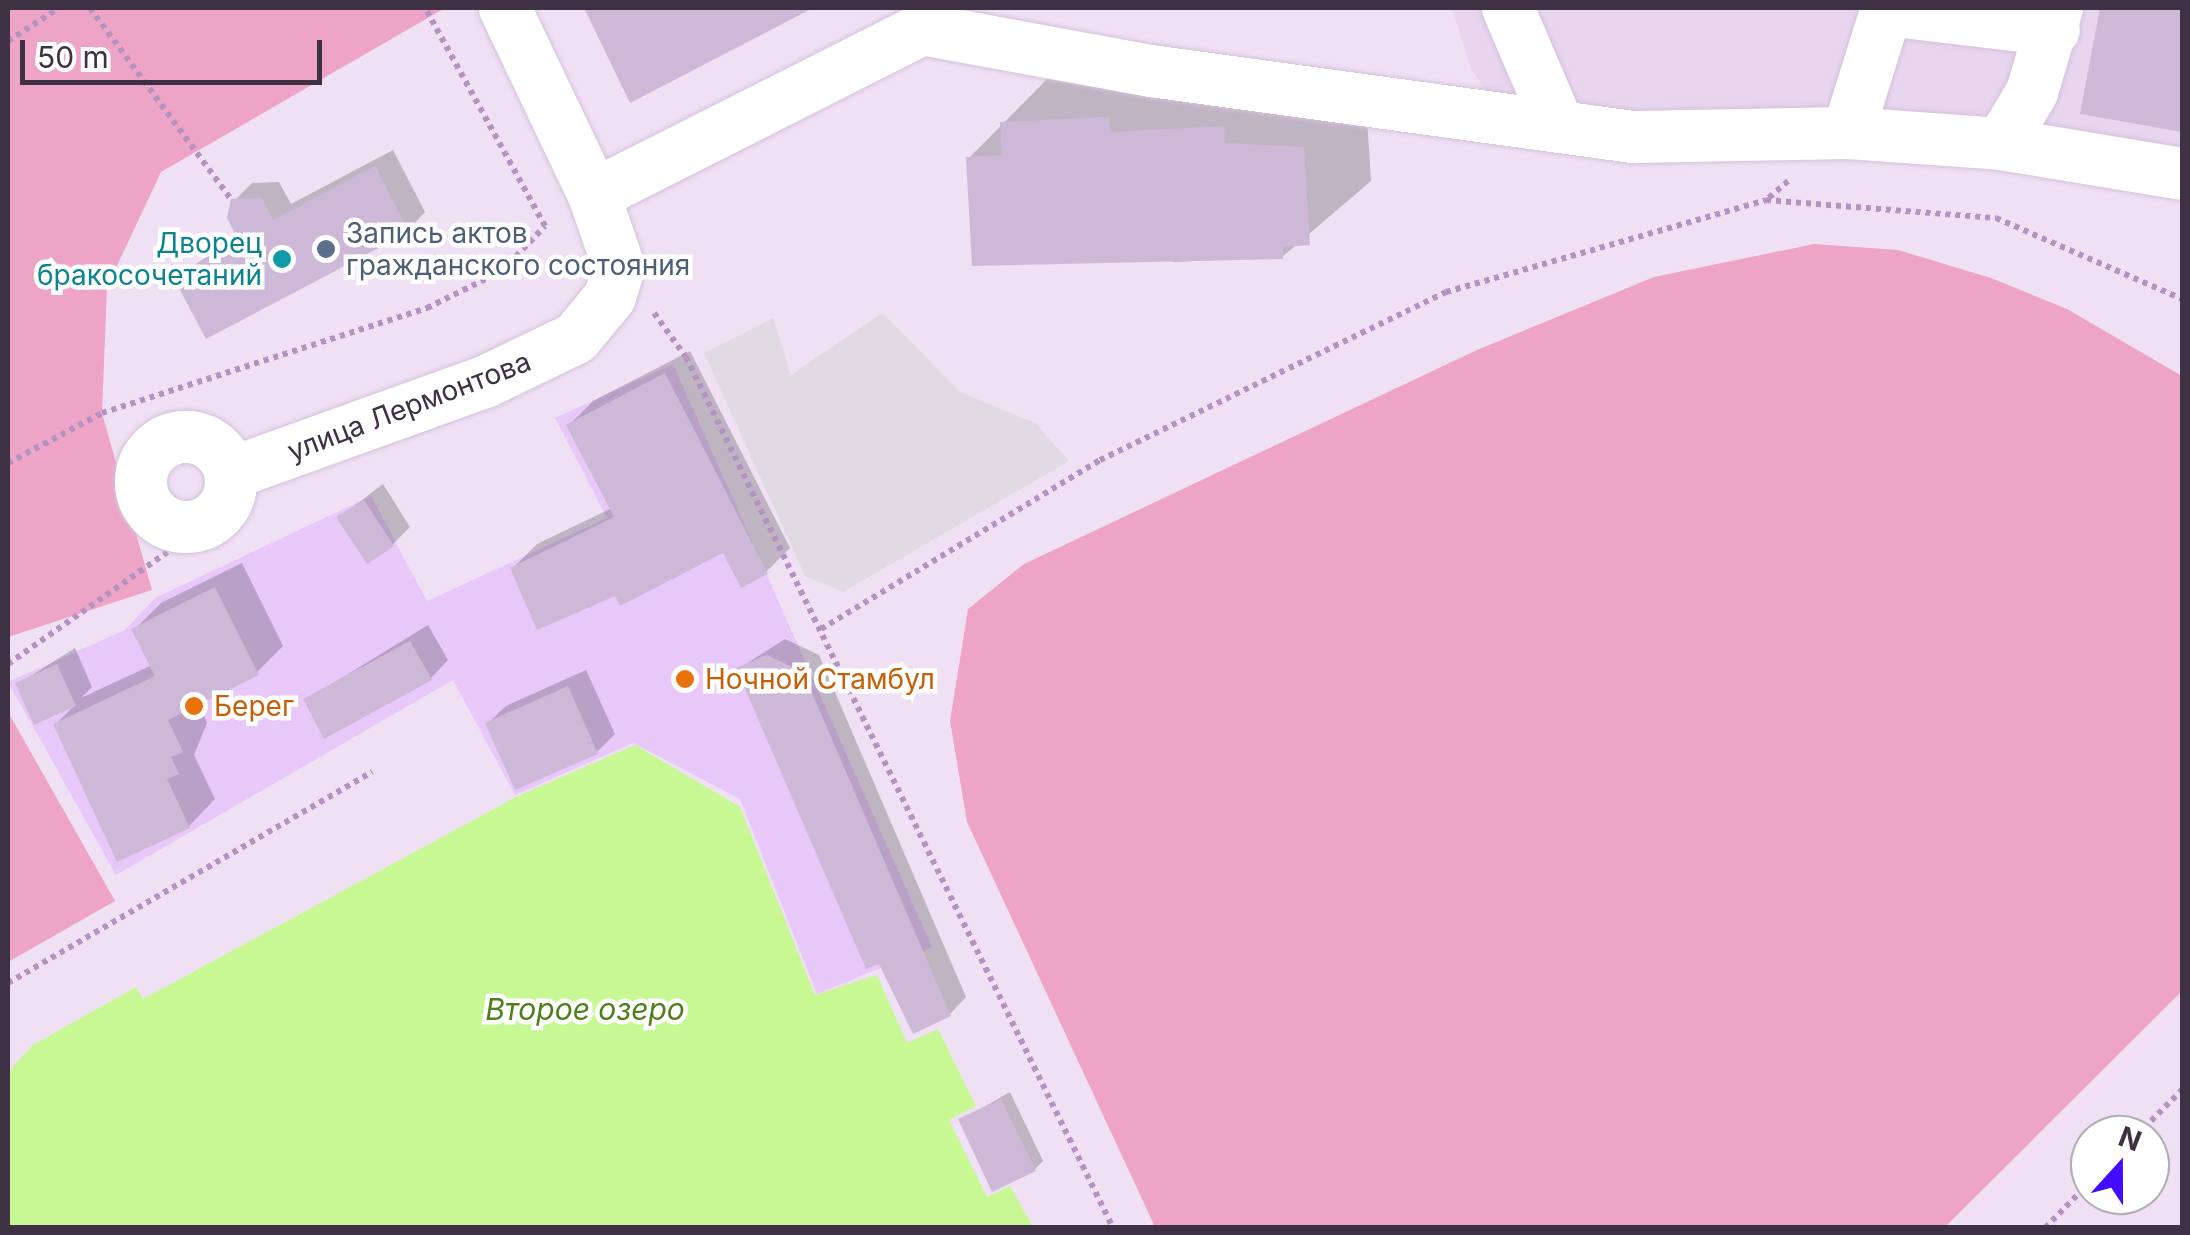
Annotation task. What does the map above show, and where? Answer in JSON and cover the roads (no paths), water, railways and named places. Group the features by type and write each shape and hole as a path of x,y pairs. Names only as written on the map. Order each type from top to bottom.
{"street":[{"path":"505,8 594,195 922,30 1151,71 1634,138 1848,133 2002,144 2182,174"},
{"path":"1508,8 1558,125"},
{"path":"1848,133 1887,9 2056,19 2002,144"},
{"name":"улица Лермонтова","path":"222,497 576,338 610,298 619,266 594,195"}],"water":[{"name":"Второе озеро","path":"635,745 740,807 815,995 877,975 907,1043 938,1029 976,1106 949,1120 987,1197 1010,1186 1033,1227 8,1227 8,1072 33,1045 136,987 143,999 516,797"}],"place":[{"name":"Запись актов гражданского состояния","path":"326,249"},
{"name":"Дворец бракосочетаний","path":"282,259"},
{"name":"Ночной Стамбул","path":"685,679"},
{"name":"Берег","path":"194,706"}]}
